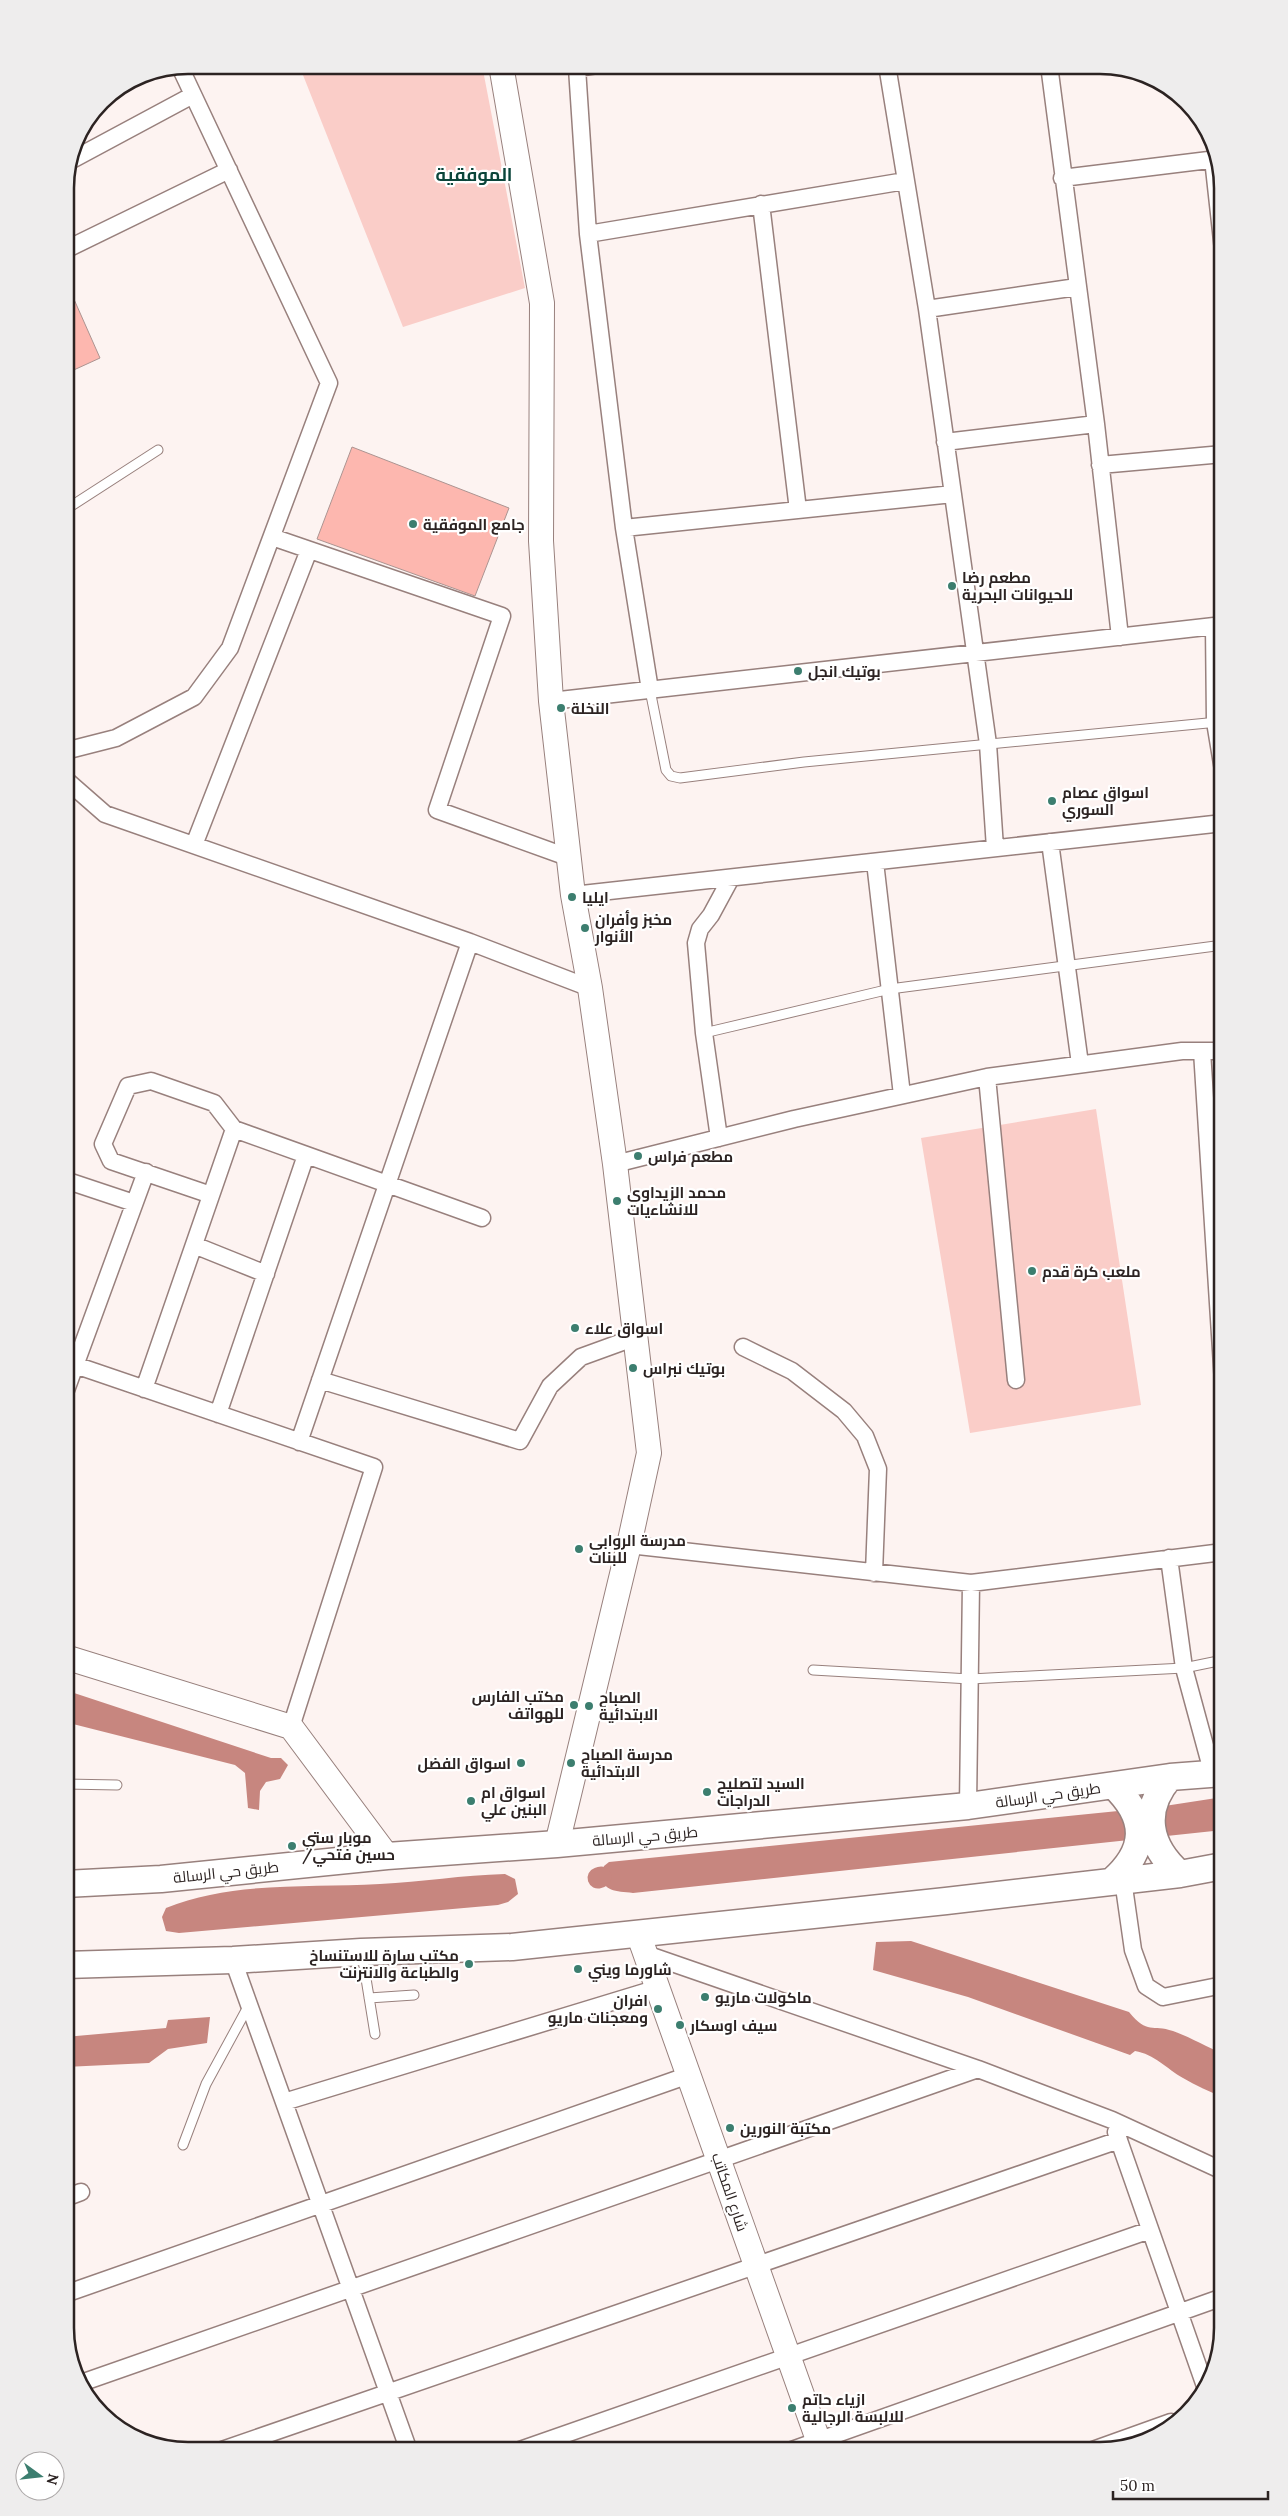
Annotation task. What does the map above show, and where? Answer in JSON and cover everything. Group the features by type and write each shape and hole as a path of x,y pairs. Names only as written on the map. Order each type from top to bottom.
{"main road":[{"name":"طريق حي الرسالة","path":"74,1884 161,1879 387,1856 557,1844 968,1806 1163,1786 1214,1775"},
{"path":"1163,1786 1153,1806 1152,1825 1156,1843 1180,1874"},
{"path":"1119,1791 1134,1811 1139,1828 1138,1845 1122,1874"},
{"path":"74,1965 234,1960 361,1952 642,1943 946,1902 1122,1874 1180,1874 1214,1868"}],"street":[{"path":"74,749 116,738 194,698 230,648 329,383 184,74"},
{"path":"503,74 542,303 541,541 550,701 573,895 590,988 615,1164 649,1454 630,1545 557,1844"},
{"path":"579,74 588,234 624,528 650,690"},
{"path":"888,74 927,309 988,744 995,848"},
{"path":"1050,74 1062,178 1096,424 1120,637"},
{"path":"78,156 193,95"},
{"path":"1062,178 1210,160"},
{"path":"74,246 229,170"},
{"path":"588,234 905,181"},
{"path":"761,204 798,510"},
{"path":"927,309 1077,287"},
{"path":"945,442 1096,424"},
{"path":"1100,465 1214,455"},
{"path":"624,528 952,494"},
{"path":"272,537 502,616 437,810 570,858"},
{"path":"194,845 309,550"},
{"path":"550,701 1214,625"},
{"path":"74,787 105,814 470,942 590,988"},
{"path":"573,895 1214,825"},
{"path":"1050,842 1080,1064"},
{"path":"874,862 902,1095"},
{"path":"719,1138 704,1034 696,943 700,929 711,915 730,878"},
{"path":"299,1442 470,942"},
{"path":"615,1164 987,1076 1182,1051 1214,1051"},
{"path":"1202,1051 1214,1240"},
{"path":"987,1076 1016,1380"},
{"path":"211,1195 111,1161 103,1144 128,1086 151,1081 214,1103 234,1129 482,1218"},
{"path":"144,1389 234,1129"},
{"path":"218,1414 306,1155"},
{"path":"74,1368 146,1172"},
{"path":"74,1183 134,1203"},
{"path":"194,1246 266,1274"},
{"path":"320,1380 520,1441 550,1386 580,1357 636,1338"},
{"path":"743,1347 792,1371 844,1411 865,1436 878,1469 874,1573"},
{"path":"75,1365 374,1467 290,1727"},
{"path":"630,1545 971,1583 1214,1553"},
{"path":"1169,1558 1184,1668 1214,1762"},
{"path":"968,1806 971,1583"},
{"path":"74,1660 290,1727 387,1856"},
{"path":"1122,1874 1133,1950 1146,1986 1163,1997 1214,1987"},
{"path":"642,1943 1112,2120 1214,2167"},
{"name":"شارع المكاتب","path":"642,1943 819,2442"},
{"path":"234,1960 406,2442"},
{"path":"284,2102 658,1988"},
{"path":"87,2381 978,2069"},
{"path":"74,2291 689,2075"},
{"path":"1112,2120 1202,2378"},
{"path":"245,2442 1119,2140"},
{"path":"74,2195 81,2192"},
{"path":"543,2442 1150,2230"},
{"path":"831,2442 1214,2300"},
{"path":"1120,2440 1157,2427"}],"lane":[{"path":"74,504 158,450"},
{"path":"650,690 666,770 671,776 680,778 804,762 1214,722"},
{"path":"704,1034 890,989 1067,964 1214,946"},
{"path":"813,1670 970,1679 1184,1668 1214,1662"},
{"path":"74,1784 117,1785"},
{"path":"361,1952 375,2034"},
{"path":"369,1998 414,1995"},
{"path":"184,2145 206,2084 250,2004"}],"shaded area":[{"path":"303,74 484,74 525,288 403,327"},
{"name":"ملعب كرة قدم","path":"1096,1109 1141,1405 970,1433 921,1138"},
{"path":"74,1693 271,1758 281,1758 288,1765 280,1779 266,1782 260,1791 259,1810 248,1808 245,1773 235,1765 74,1724"},
{"path":"1214,1798 1214,1831 633,1893 608,1888 603,1880 604,1866 609,1862 1158,1807"},
{"path":"505,1874 515,1879 518,1894 508,1902 498,1905 179,1933 166,1931 162,1917 166,1908 191,1899 217,1893 271,1887 380,1884"},
{"path":"911,1941 1129,2012 1141,2024 1150,2028 1166,2029 1186,2036 1214,2050 1214,2094 1188,2081 1148,2055 1135,2051 1130,2055 968,1997 873,1970 876,1942"},
{"path":"210,2017 207,2043 168,2049 149,2063 74,2067 74,2036 166,2028 168,2020"}],"building":[{"path":"74,299 100,358 74,370"},
{"name":"جامع الموفقية","path":"352,447 509,508 475,596 317,539"}],"place":[{"name":"جامع الموفقية","path":"413,524"},
{"name":"مطعم رضا للحيوانات البحرية","path":"952,586"},
{"name":"بوتيك انجل","path":"798,671"},
{"name":"النخلة","path":"561,708"},
{"name":"اسواق عصام السوري","path":"1052,801"},
{"name":"ايليا","path":"572,897"},
{"name":"مخبز وأفران الأنوار","path":"585,928"},
{"name":"مطعم فراس","path":"638,1156"},
{"name":"محمد الزيداوي للانشاءيات","path":"617,1201"},
{"name":"ملعب كرة قدم","path":"1032,1271"},
{"name":"اسواق علاء","path":"575,1328"},
{"name":"بوتيك نبراس","path":"633,1368"},
{"name":"مدرسة الروابي للبنات","path":"579,1549"},
{"name":"مكتب الفارس للهواتف","path":"574,1705"},
{"name":"الصباح الابتدائية","path":"589,1706"},
{"name":"اسواق الفضل","path":"521,1763"},
{"name":"مدرسة الصباح الابتدائية","path":"571,1763"},
{"name":"السيد لتصليح الدراجات","path":"707,1792"},
{"name":"اسواق ام البنين علي","path":"471,1801"},
{"name":"موبار ستي /حسين فتحي","path":"292,1846"},
{"name":"مكتب سارة للاستنساخ والطباعة والانترنت","path":"469,1964"},
{"name":"شاورما ويني","path":"578,1969"},
{"name":"ماكولات ماريو","path":"705,1997"},
{"name":"افران ومعجنات ماريو","path":"658,2009"},
{"name":"سيف اوسكار","path":"680,2025"},
{"name":"مكتبة النورين","path":"730,2128"},
{"name":"ازياء حاتم للالبسة الرجالية","path":"792,2408"}],"district":[{"name":"الموفقية","path":"474,174"}]}
